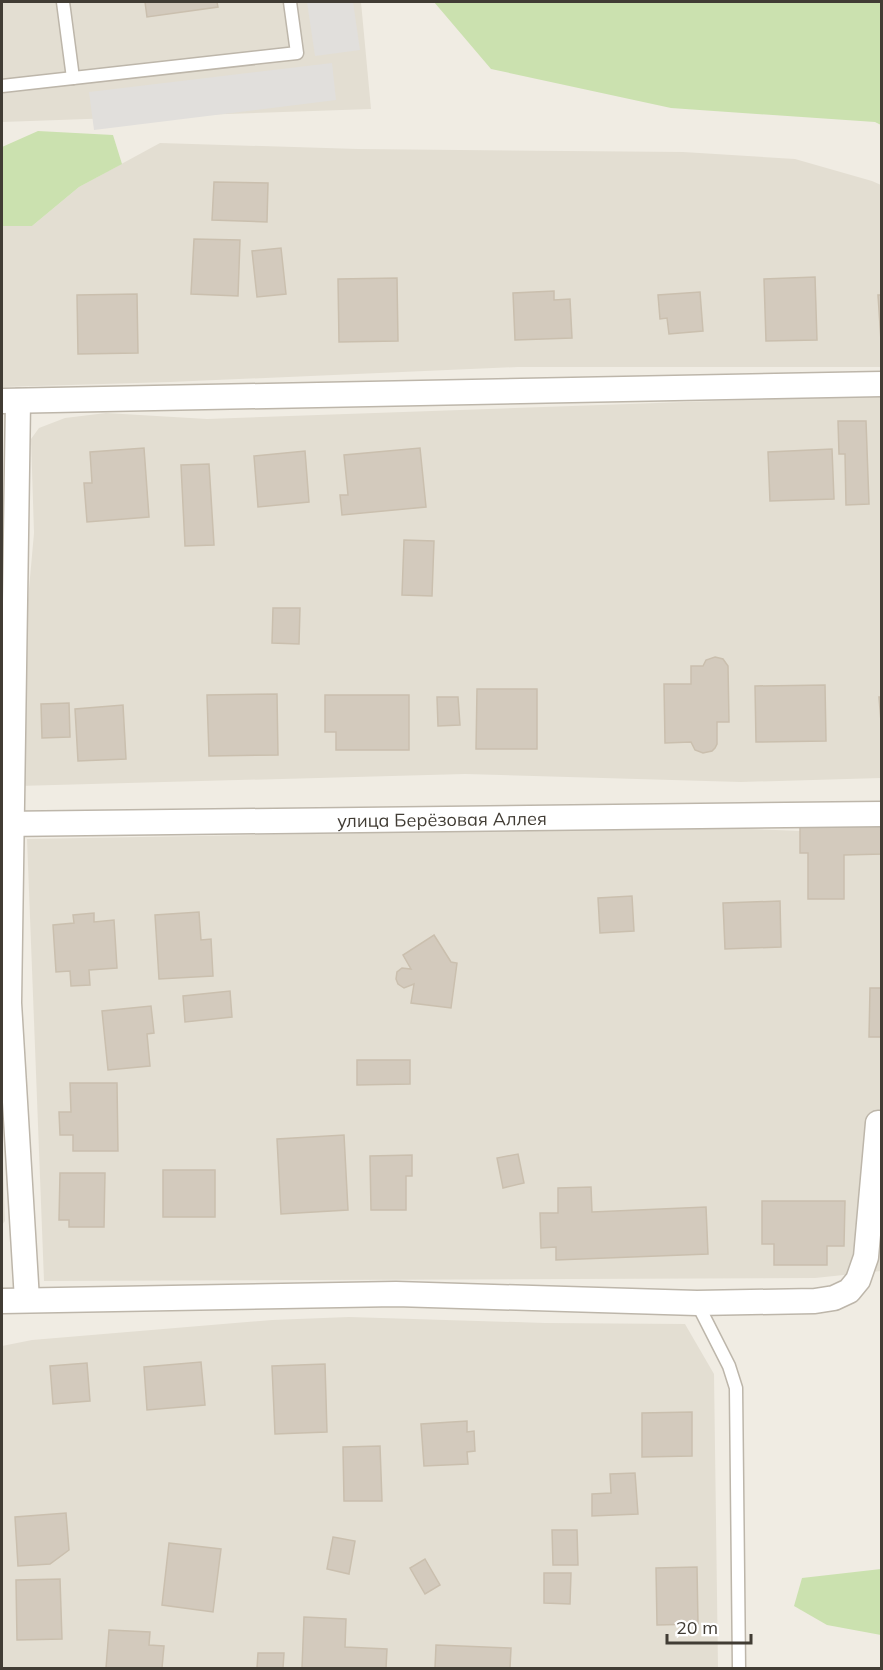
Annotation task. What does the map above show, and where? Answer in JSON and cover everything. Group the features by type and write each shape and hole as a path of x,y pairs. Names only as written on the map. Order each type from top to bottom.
{"street":[{"path":"27,1299 9,1003 6,824 10,401 882,384"},
{"name":"улица Берёзовая Аллея","path":"6,824 882,814"},
{"path":"2,1301 396,1294 697,1303 815,1301 834,1298 849,1291 858,1280 866,1257 878,1124"}],"lane":[{"path":"63,2 73,78"},
{"path":"2,86 297,53 290,2"},
{"path":"697,1303 729,1366 736,1388 739,1668"}],"shaded area":[{"path":"2,2 361,2 371,109 2,122"},
{"path":"307,2 353,2 360,50 315,56"},
{"path":"332,63 336,100 94,130 89,92"},
{"path":"160,143 358,149 683,152 795,159 872,181 881,185 881,367 518,367 2,387 2,226 32,226 79,187"},
{"path":"881,395 881,778 741,782 465,774 18,786 22,667 34,533 31,439 39,428 65,418 106,413 207,419"},
{"path":"697,827 881,834 881,1271 815,1278 44,1281 27,839"},
{"path":"2,1134 5,1221 2,1225"},
{"path":"349,1317 545,1323 685,1324 714,1374 718,1668 2,1668 2,1346 32,1340 272,1320"}],"green space":[{"path":"434,2 881,2 881,125 875,122 671,108 491,69"},
{"path":"38,131 113,135 122,164 79,187 32,226 2,226 2,147"},
{"path":"881,1569 881,1635 827,1625 794,1606 802,1578"}],"building":[{"path":"145,2 217,2 218,7 147,17"},
{"path":"214,182 268,183 267,222 212,220"},
{"path":"194,239 240,240 238,296 191,294"},
{"path":"281,248 286,294 257,297 252,251"},
{"path":"815,277 817,340 766,341 764,279"},
{"path":"397,278 398,341 339,342 338,279"},
{"path":"554,291 554,300 570,299 572,338 515,340 513,293"},
{"path":"700,292 703,331 669,334 667,318 660,319 658,295"},
{"path":"137,294 138,353 78,354 77,295"},
{"path":"878,295 882,295 881,341"},
{"path":"838,421 866,421 869,504 846,505 845,454 839,454"},
{"path":"144,448 149,517 87,522 84,483 92,483 90,452"},
{"path":"420,448 426,507 342,515 340,495 348,495 344,455"},
{"path":"832,449 834,499 770,501 768,452"},
{"path":"305,451 309,502 258,507 254,456"},
{"path":"209,464 214,545 185,546 181,465"},
{"path":"404,540 434,541 432,596 402,595"},
{"path":"273,608 300,608 299,644 272,643"},
{"path":"715,657 723,659 728,666 729,722 717,722 715,748 703,753 695,750 691,742 665,743 664,684 691,684 691,666 703,666 706,660"},
{"path":"825,685 826,741 756,742 755,686"},
{"path":"477,689 537,689 537,749 476,749"},
{"path":"277,694 278,755 209,756 207,695"},
{"path":"325,695 409,695 409,750 336,750 336,732 325,732"},
{"path":"437,697 458,697 460,725 438,726"},
{"path":"879,697 882,697 882,734"},
{"path":"69,703 70,737 42,738 41,704"},
{"path":"123,705 126,759 78,761 75,709"},
{"path":"800,826 882,826 882,854 844,855 844,899 808,899 808,853 800,853"},
{"path":"632,896 634,931 600,933 598,898"},
{"path":"780,901 781,947 725,949 723,903"},
{"path":"199,912 201,940 211,939 213,976 159,979 155,915"},
{"path":"94,913 94,922 114,920 117,968 89,970 90,985 71,986 70,971 56,972 53,925 74,923 73,915"},
{"path":"434,935 451,962 457,963 451,1008 411,1003 414,984 404,988 398,984 396,979 397,972 402,968 411,969 403,955"},
{"path":"870,988 882,988 882,1037 869,1037"},
{"path":"230,991 232,1017 185,1022 183,996"},
{"path":"151,1006 154,1033 147,1034 150,1066 108,1070 102,1011"},
{"path":"357,1060 410,1060 410,1084 357,1085"},
{"path":"70,1083 117,1083 118,1151 73,1151 73,1135 60,1135 59,1112 71,1112"},
{"path":"344,1135 348,1210 281,1214 277,1139"},
{"path":"518,1154 524,1183 503,1188 497,1158"},
{"path":"412,1155 412,1176 406,1176 406,1210 371,1210 370,1156"},
{"path":"163,1170 215,1170 215,1217 163,1217"},
{"path":"60,1173 105,1173 104,1227 69,1227 69,1220 59,1220"},
{"path":"591,1187 592,1212 706,1207 708,1254 556,1260 556,1247 541,1248 540,1213 558,1213 558,1188"},
{"path":"762,1201 845,1201 844,1246 827,1246 827,1265 774,1265 774,1244 762,1244"},
{"path":"201,1362 205,1405 147,1410 144,1367"},
{"path":"87,1363 90,1401 53,1404 50,1366"},
{"path":"325,1364 327,1432 275,1434 272,1366"},
{"path":"692,1412 692,1456 642,1457 642,1413"},
{"path":"467,1421 467,1432 474,1431 475,1451 467,1452 468,1464 424,1466 421,1424"},
{"path":"380,1446 382,1501 344,1501 343,1447"},
{"path":"635,1473 638,1514 592,1516 592,1494 611,1493 610,1474"},
{"path":"66,1513 69,1550 50,1564 18,1566 15,1517"},
{"path":"552,1530 577,1530 578,1565 553,1565"},
{"path":"333,1537 355,1541 349,1574 327,1569"},
{"path":"169,1543 221,1549 213,1612 162,1605"},
{"path":"425,1559 440,1585 425,1594 410,1568"},
{"path":"697,1567 698,1624 657,1625 656,1568"},
{"path":"544,1573 571,1573 570,1604 544,1603"},
{"path":"60,1579 62,1639 17,1640 16,1580"},
{"path":"304,1617 346,1619 345,1647 387,1649 386,1668 302,1668"},
{"path":"109,1630 150,1632 149,1645 164,1646 162,1668 106,1668"},
{"path":"436,1645 511,1648 510,1668 435,1668"},
{"path":"258,1653 284,1653 283,1668 257,1668"}]}
